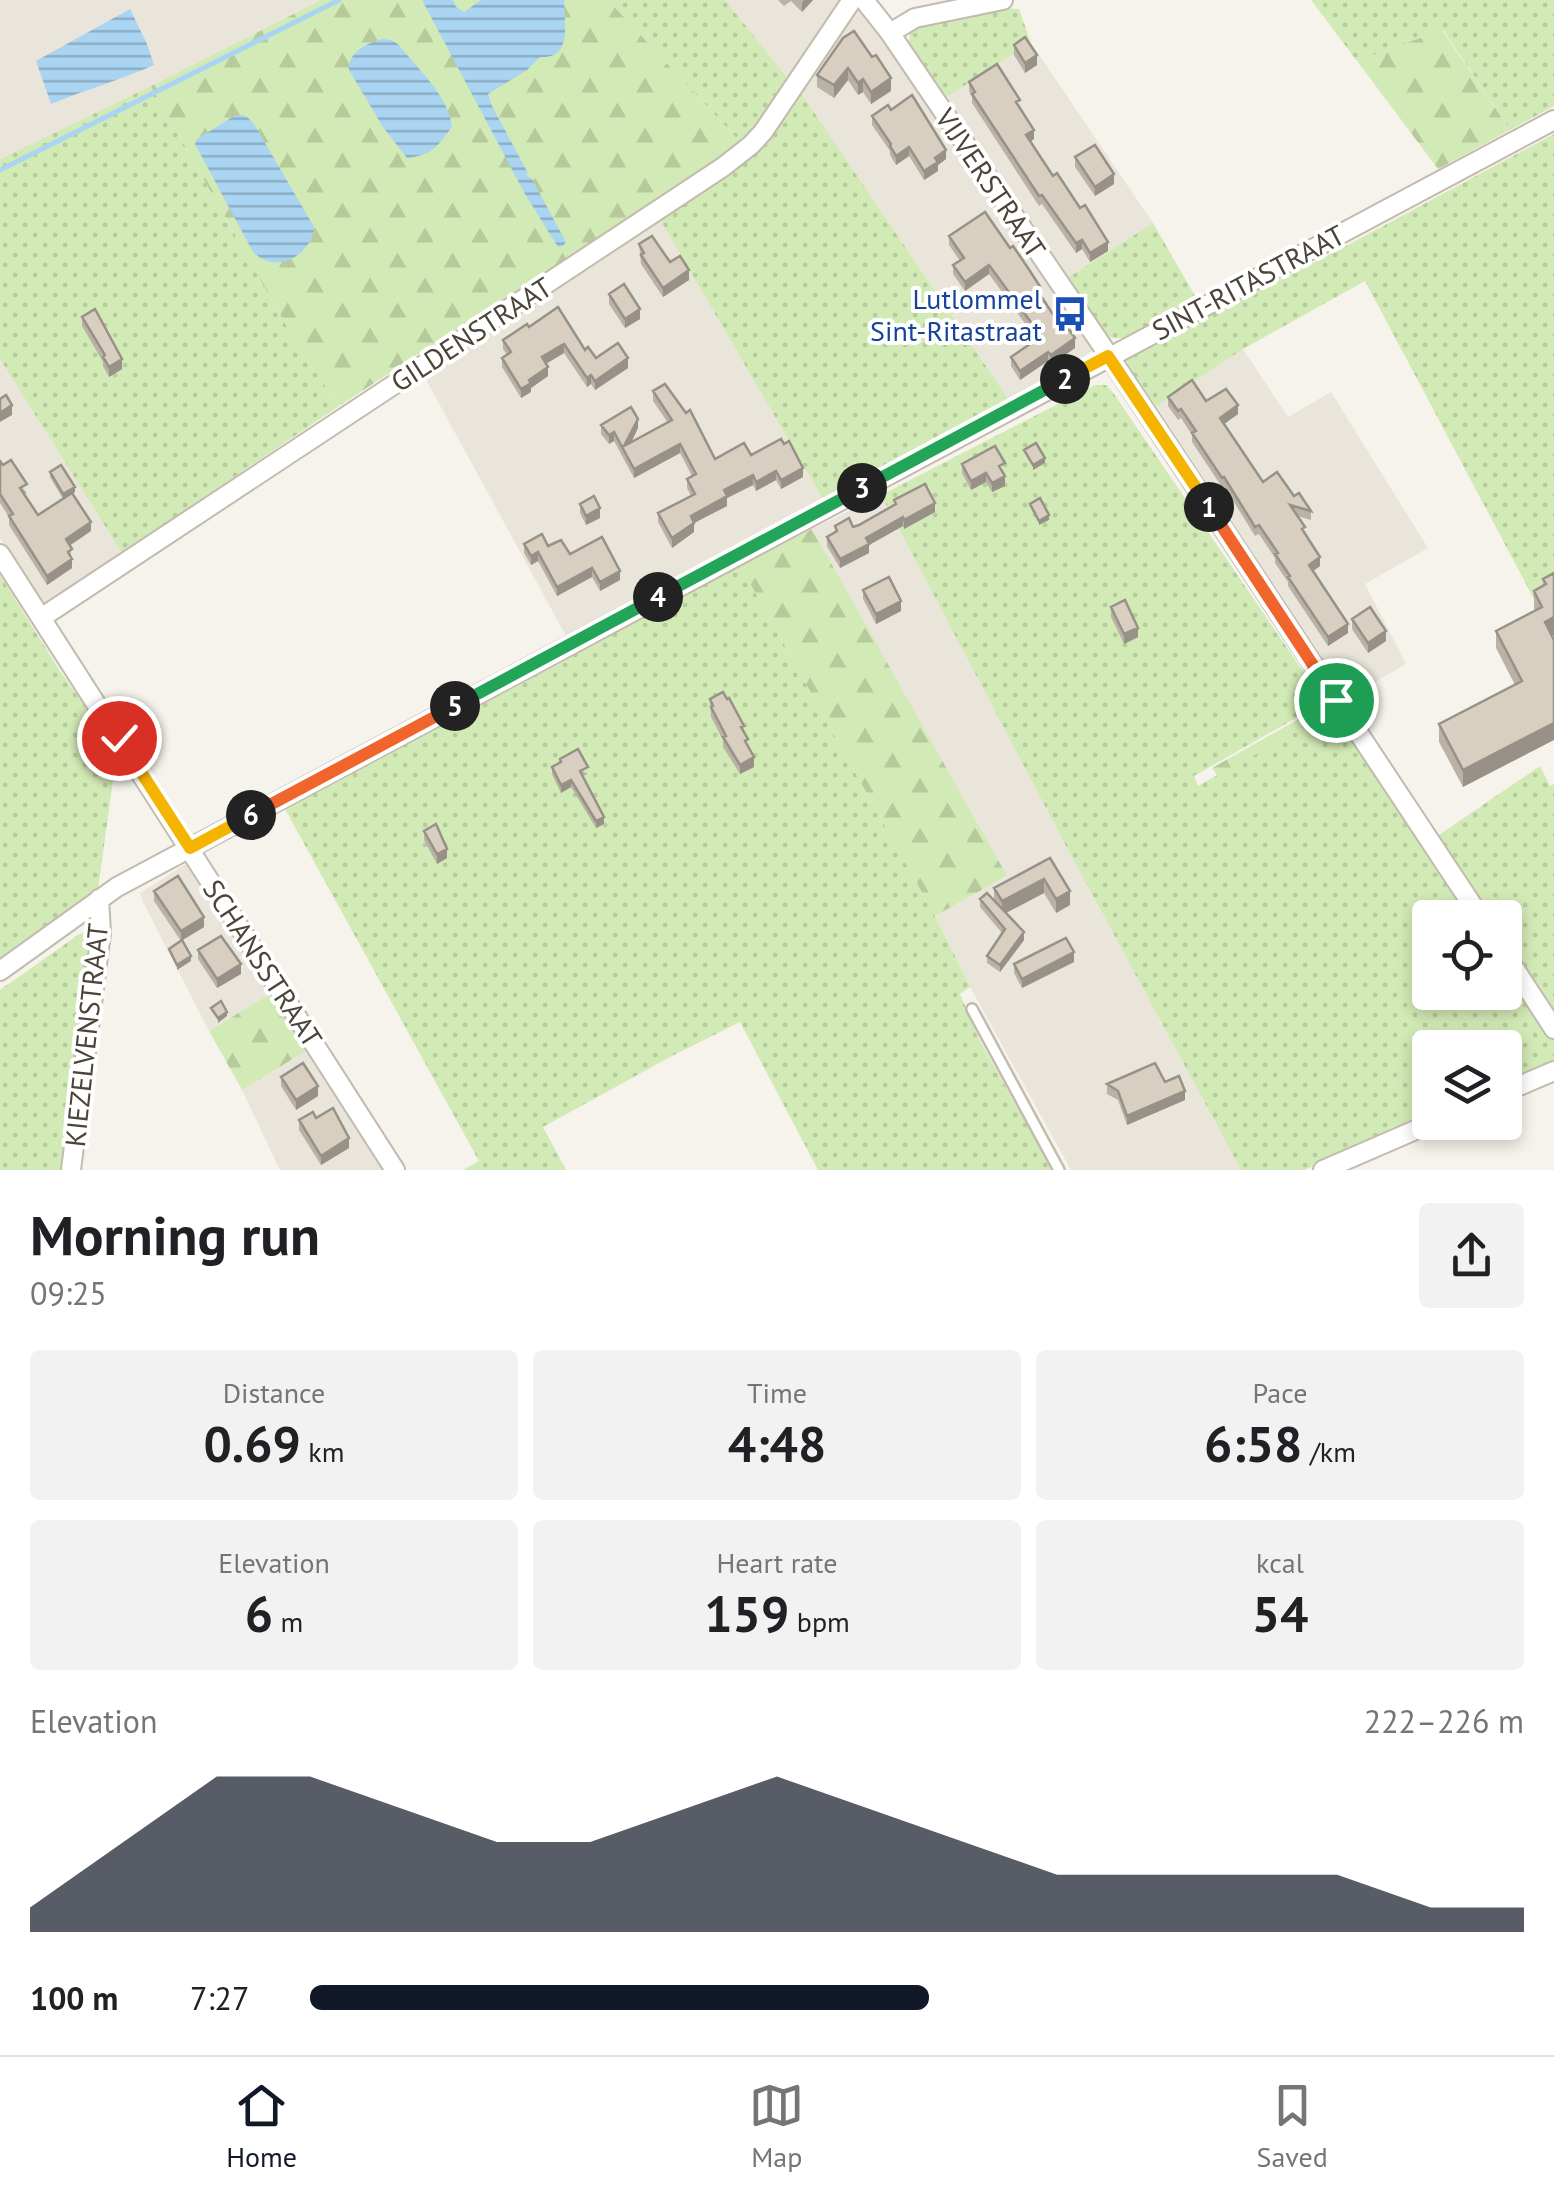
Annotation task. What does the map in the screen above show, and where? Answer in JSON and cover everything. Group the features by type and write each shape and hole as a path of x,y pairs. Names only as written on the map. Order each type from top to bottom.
{"street":[{"name":"GILDENSTRAAT","path":"41,618 723,167 763,132 852,0"},
{"name":"VIJVERSTRAAT","path":"864,0 890,32 1108,356 1468,900"},
{"path":"890,32 915,18 1003,0"},
{"name":"SINT-RITASTRAAT","path":"0,970 117,886 1554,120"},
{"name":"SCHANSSTRAAT","path":"0,554 395,1170"},
{"name":"KIEZELVENSTRAAT","path":"72,1170 101,933 99,899"},
{"path":"1522,980 1554,1029"},
{"path":"1522,1085 1554,1072"},
{"path":"1323,1170 1412,1132"}],"lane":[{"path":"972,1009 1059,1170"}],"shaded area":[{"path":"0,0 321,0 0,159"},
{"path":"725,0 845,0 790,81"},
{"path":"861,6 1094,350 1009,400 799,90 852,8"},
{"path":"1031,43 1153,223 1066,279 947,97"},
{"path":"661,221 824,501 566,636 424,376"},
{"path":"1243,349 1288,417 1331,392 1428,548 1365,584 1406,664 1345,699 1153,409"},
{"path":"0,359 122,553 46,607 0,538"},
{"path":"881,495 1241,1170 1071,1170 970,987 935,916 1006,877 812,529"},
{"path":"186,864 273,992 209,1031 140,893"},
{"path":"309,1049 383,1170 280,1170 242,1090"}],"green space":[{"path":"321,0 608,0 742,144 339,406 302,353 151,86"},
{"path":"608,0 725,0 790,81 742,144"},
{"path":"1311,0 1554,0 1554,106 1510,130 1443,30 1357,61"},
{"path":"1019,9 1031,43 947,97 909,44 910,28 932,18"},
{"path":"1442,30 1510,130 1438,169 1357,61"},
{"path":"151,86 302,353 339,406 122,553 0,359 0,159"},
{"path":"799,90 1009,400 824,501 661,221 763,145"},
{"path":"1554,134 1554,589 1534,599 1365,281 1243,349 1153,409 1126,367 1132,355"},
{"path":"1153,223 1198,301 1124,338 1112,338 1102,332 1066,279"},
{"path":"1095,385 1106,385 1324,702 1194,776 1198,786 1331,711 1460,900 1412,900 1412,1010 1522,1010 1522,991 1554,1038 1554,1064 1522,1078 1522,1030 1412,1030 1412,1125 1304,1170 1241,1170 881,495"},
{"path":"812,529 1007,876 935,916 740,565"},
{"path":"740,565 935,916 970,987 960,994 979,1039 1052,1170 818,1170 740,1022 543,1127 566,1170 463,1170 479,1161 285,809"},
{"path":"0,575 60,671 117,751 98,890 0,965"},
{"path":"1327,703 1331,711 1218,776 1212,768"},
{"path":"1540,766 1550,786 1554,784 1554,1016 1522,968 1522,900 1478,900 1436,837"},
{"path":"88,930 93,949 62,1170 0,1170 0,990"},
{"path":"273,992 309,1049 242,1090 209,1031"}],"water":[{"path":"422,0 453,0 464,12 481,0 564,0 564,38 558,52 540,57 527,70 488,94 526,175 532,179 566,242 563,246 558,247 525,194"},
{"path":"130,9 154,65 51,104 36,61"},
{"path":"383,39 398,44 431,83 450,116 452,127 438,145 422,155 407,158 349,70 355,53"},
{"path":"241,115 254,124 314,227 305,249 283,262 267,261 253,252 195,144 197,139"}],"building":[{"path":"854,31 891,78 871,92 863,79 858,83 848,68 834,85 817,75 843,38"},
{"path":"1025,37 1037,55 1025,63 1014,45"},
{"path":"997,64 1034,130 1026,135 1053,176 1057,173 1080,208 1085,205 1108,242 1090,253 1082,240 1076,243 1039,196 972,94 975,92 969,82"},
{"path":"912,95 946,150 935,158 938,162 924,171 909,147 896,156 872,116 888,105 891,110"},
{"path":"1095,145 1114,174 1095,187 1075,157"},
{"path":"985,212 1028,268 1054,316 1058,314 1075,338 1020,371 1011,357 1039,338 1036,329 989,265 965,282 953,265 964,258 949,236"},
{"path":"652,236 670,262 680,256 689,270 663,288 641,255 644,253 639,244"},
{"path":"624,284 640,309 625,319 609,294"},
{"path":"558,307 585,350 588,347 596,358 618,343 628,358 595,381 591,375 587,378 564,344 542,357 548,367 521,389 502,358 511,352 503,340"},
{"path":"95,309 122,359 109,367 82,317"},
{"path":"1192,380 1206,401 1226,389 1238,405 1220,418 1263,482 1277,472 1311,511 1290,505 1320,557 1309,565 1348,624 1328,637 1288,577 1275,554 1278,553 1259,525 1255,527 1192,433 1196,431 1168,397"},
{"path":"665,384 686,413 690,410 715,459 744,443 751,455 781,439 784,444 789,441 803,468 781,480 776,471 756,482 753,475 724,490 727,496 691,516 694,523 672,538 658,513 695,494 687,479 696,474 680,444 634,469 614,432 609,435 601,425 631,407 638,419 624,446 672,420 653,391"},
{"path":"6,395 12,405 0,413 0,399"},
{"path":"1036,443 1045,458 1033,465 1024,450"},
{"path":"995,446 1005,463 999,466 1005,476 992,483 986,473 971,481 962,464"},
{"path":"11,460 27,484 20,488 38,515 72,493 91,522 66,539 72,559 47,576 9,516 13,514 0,494 0,461 3,465"},
{"path":"61,465 75,487 63,494 50,472"},
{"path":"925,484 935,503 866,538 869,544 840,559 827,537 837,531 835,526 849,518 853,527 859,525"},
{"path":"594,496 600,508 586,516 580,504"},
{"path":"1040,498 1049,515 1039,521 1030,504"},
{"path":"542,534 548,546 561,540 570,554 602,537 620,571 600,582 592,568 557,587 538,552 531,556 524,544"},
{"path":"1554,573 1554,617 1545,622 1554,640 1554,723 1463,770 1439,724 1522,681 1496,631 1542,607 1534,591"},
{"path":"889,577 901,601 876,614 863,590"},
{"path":"1125,600 1138,628 1124,634 1111,607"},
{"path":"1370,607 1386,631 1368,643 1352,619"},
{"path":"723,692 744,726 741,727 748,739 745,741 754,757 740,765 711,707 710,699"},
{"path":"578,749 588,767 580,771 604,817 596,821 571,780 561,785 552,767"},
{"path":"436,824 447,849 437,854 424,831"},
{"path":"1050,858 1070,891 1056,899 1044,879 1002,901 994,888"},
{"path":"178,876 204,917 181,931 154,891"},
{"path":"987,893 1024,932 1000,965 987,956 1005,929 980,899"},
{"path":"221,936 241,964 217,979 198,950"},
{"path":"1066,938 1074,952 1022,979 1014,964"},
{"path":"182,940 191,956 177,965 169,949"},
{"path":"221,1001 227,1012 218,1018 211,1008"},
{"path":"303,1063 318,1086 296,1100 281,1077"},
{"path":"1155,1063 1165,1082 1179,1076 1185,1091 1127,1116 1118,1091 1107,1084"},
{"path":"333,1108 349,1138 321,1156 299,1120 313,1112 316,1118"}],"waterway":[{"path":"0,170 339,0"}],"place":[{"name":"Lutlommel Sint-Ritastraat","path":"1070,314"}],"route":[{"path":"119,738 190,848 1108,356 1336,700"}]}
